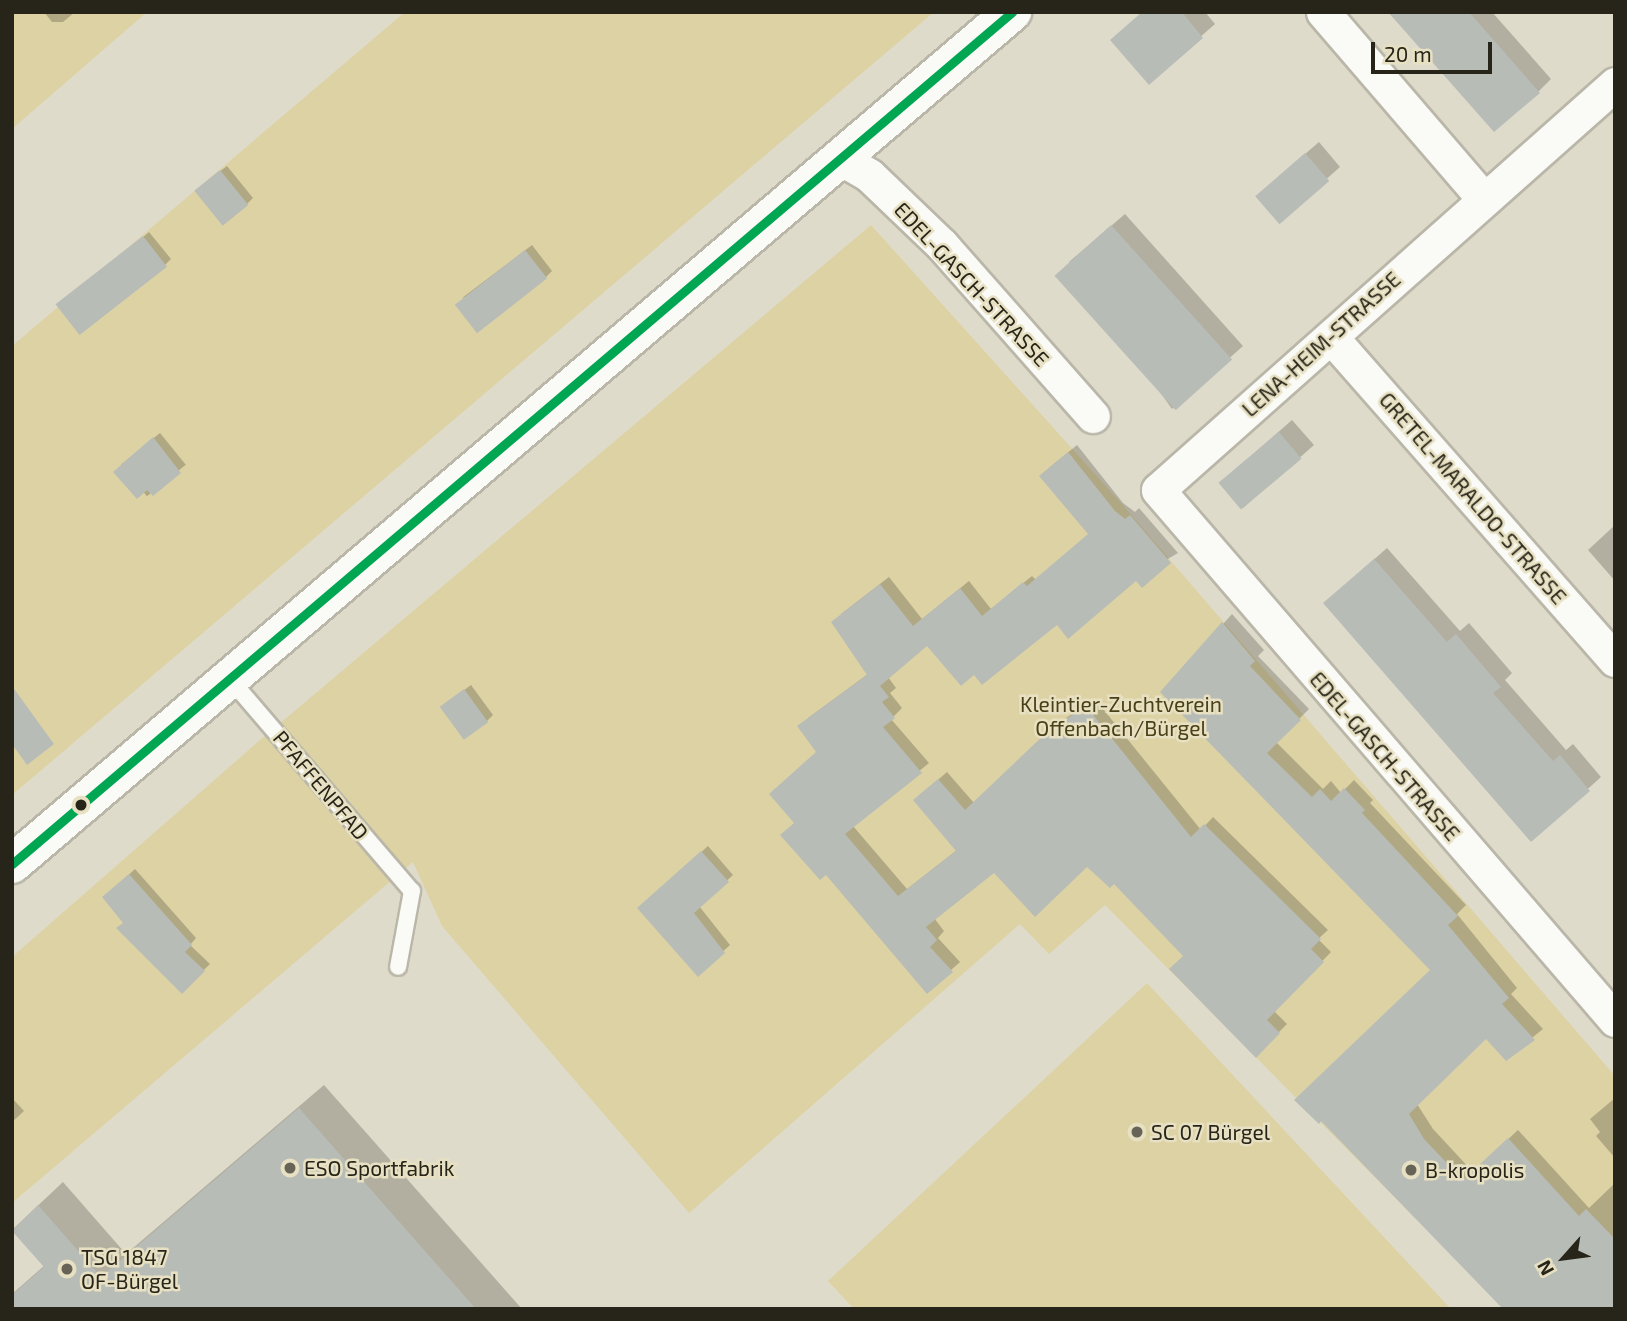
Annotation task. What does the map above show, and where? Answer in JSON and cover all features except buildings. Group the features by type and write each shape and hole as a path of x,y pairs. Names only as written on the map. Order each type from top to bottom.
{"street":[{"path":"12,864 843,160 1012,12"},
{"path":"1323,12 1482,197"},
{"name":"LENA-HEIM-STRASSE","path":"1158,489 1331,337 1482,197 1615,84"},
{"name":"EDEL-GASCH-STRASSE","path":"843,160 869,175 942,245 1093,416"},
{"name":"GRETEL-MARALDO-STRASSE","path":"1331,337 1615,660"},
{"name":"EDEL-GASCH-STRASSE","path":"1158,489 1615,1020"}],"lane":[{"name":"PFAFFENPFAD","path":"230,679 412,891 398,967"}],"green space":[{"path":"12,12 147,12 12,129"},
{"path":"405,12 934,12 12,795 12,346"},
{"name":"Kleintier-Zuchtverein Offenbach/Bürgel","path":"871,225 1121,503 1615,1076 1615,1309 1415,1218 1105,905 1049,954 1020,924 689,1213 442,926 413,862 12,1203 12,957 259,741"},
{"name":"SC 07 Bürgel","path":"1147,983 1451,1309 854,1309 828,1281"}],"transit line":[{"path":"12,864 1012,12"}],"place":[{"name":"SC 07 Bürgel","path":"1137,1132"},
{"name":"ESO Sportfabrik","path":"290,1168"},
{"name":"B-kropolis","path":"1411,1170"},
{"name":"TSG 1847 OF-Bürgel","path":"67,1269"}]}
